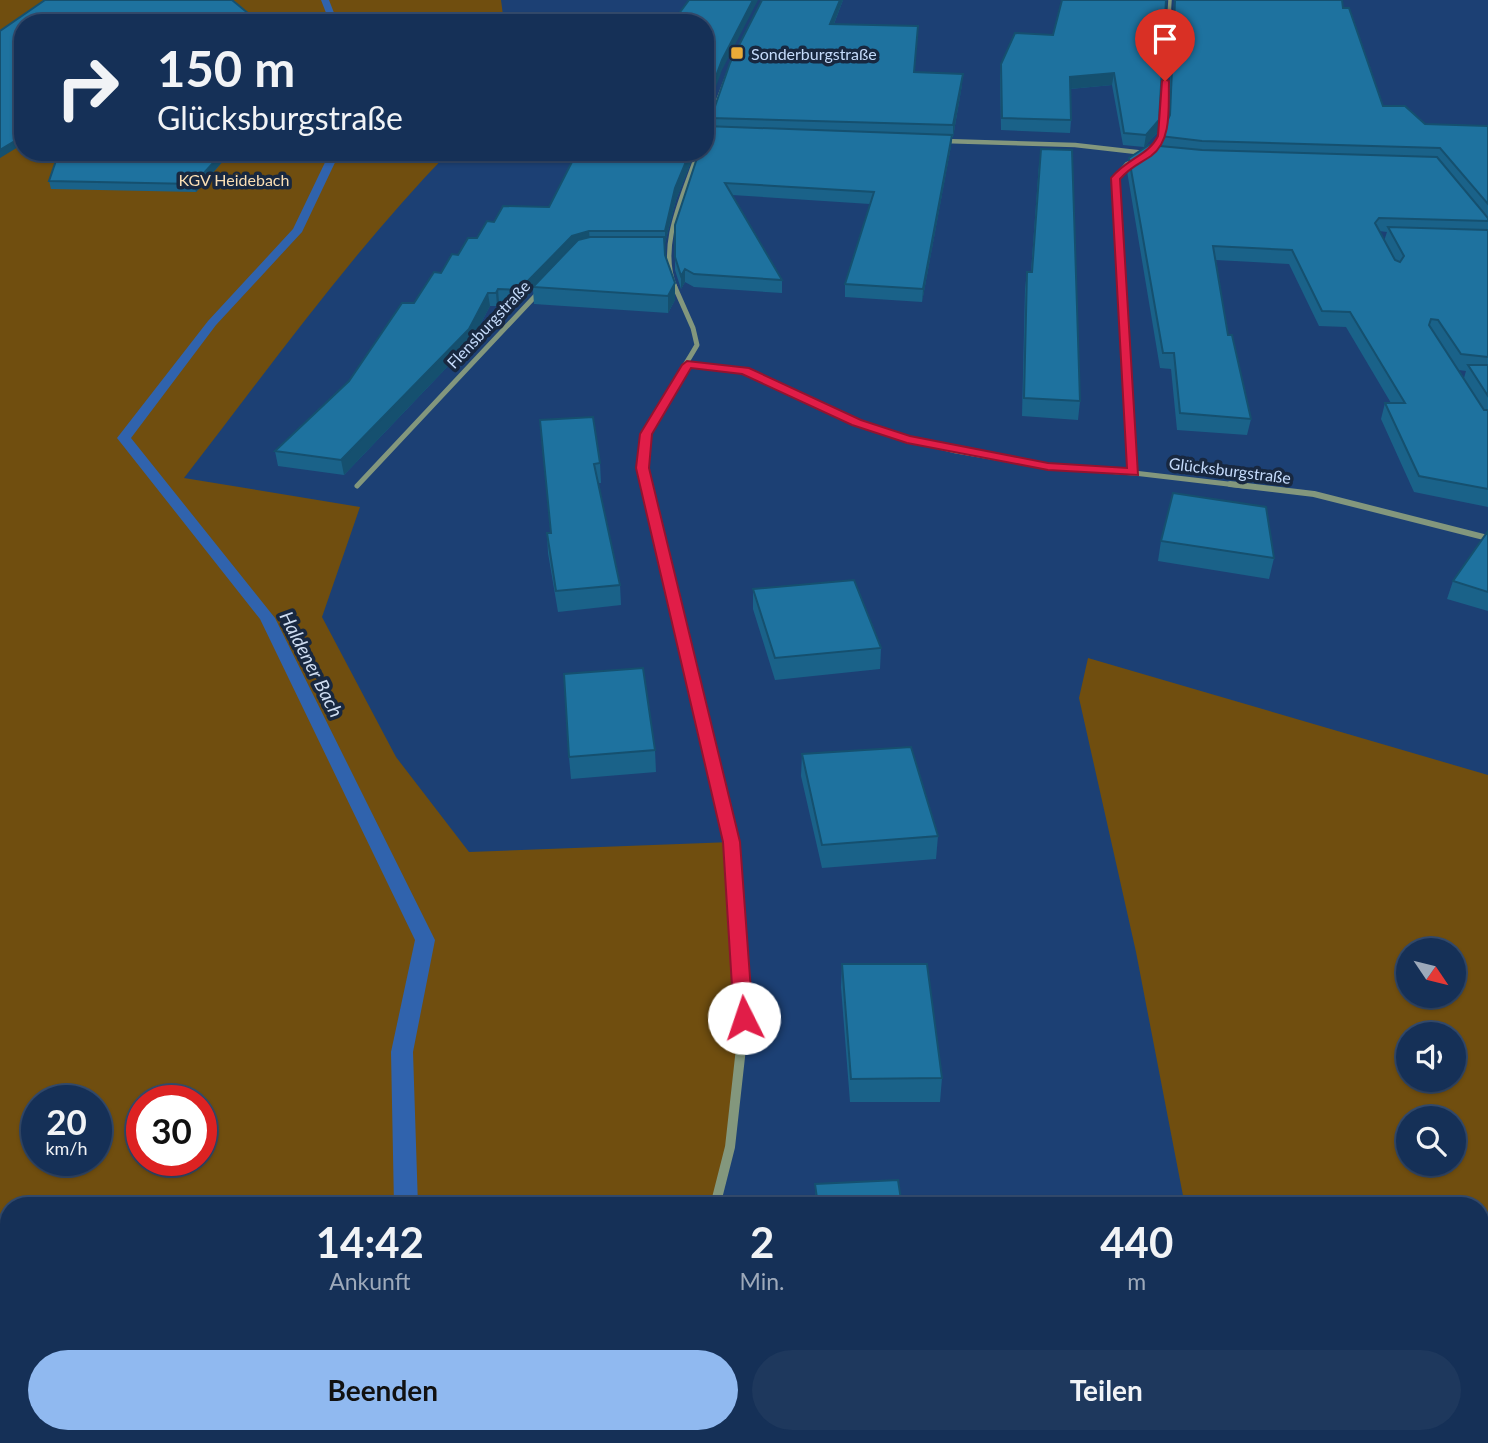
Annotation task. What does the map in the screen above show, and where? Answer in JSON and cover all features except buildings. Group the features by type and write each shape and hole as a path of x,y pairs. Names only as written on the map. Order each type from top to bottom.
{"street":[{"path":"1134,472 1115,178 1127,164 1149,153 1162,136 1170,0"},
{"path":"714,106 726,72 737,53"},
{"path":"938,141 1075,145 1162,155"},
{"path":"695,161 672,230 668,273 694,328 697,345 646,434 642,468 732,842 744,1018 730,1147 717,1197"},
{"path":"657,248 670,248"},
{"name":"Flensburgstraße","path":"357,486 548,282"},
{"name":"Glücksburgstraße","path":"687,365 745,371 857,422 907,439 1048,467 1134,472 1314,494 1488,538"}],"green space":[{"name":"KGV Heidebach","path":"0,0 501,0 503,14 14,14 14,161 440,161 345,270 184,478 360,507 322,617 396,757 469,852 732,842 744,1018 730,1147 717,1197 0,1197"},
{"path":"1088,658 1488,775 1488,1197 1183,1197 1136,952 1079,698"}],"waterway":[{"name":"Haldener Bach","path":"325,0 330,14"},
{"name":"Haldener Bach","path":"331,161 298,230 212,323 124,438 267,618 425,940 402,1052 406,1197"}],"place":[{"name":"Sonderburgstraße","path":"737,53"}],"route":[{"path":"744,1018 732,842 642,468 646,434 687,365 745,371 857,422 907,439 956,451 1048,467 1134,472 1115,178 1127,164 1149,153 1158,144 1162,136 1165,81"}]}
